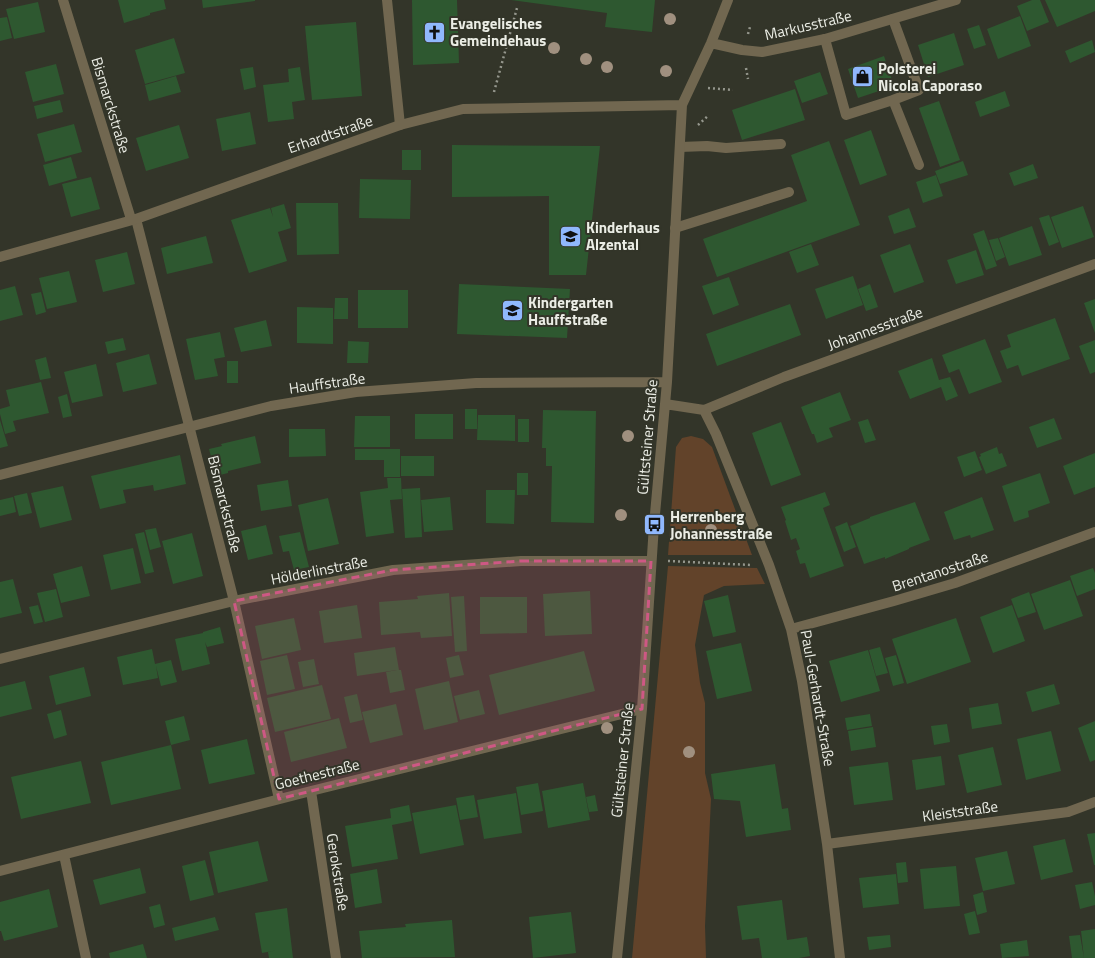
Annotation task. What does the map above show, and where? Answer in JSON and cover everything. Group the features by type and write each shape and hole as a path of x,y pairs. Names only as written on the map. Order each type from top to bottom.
{"street":[{"name":"Bismarckstraße","path":"63,0 133,219 190,426 234,601 279,799"},
{"path":"387,0 400,125"},
{"name":"Gültsteiner Straße","path":"617,958 642,709 651,560 667,382 682,105 711,43 728,0"},
{"name":"Markusstraße","path":"711,43 742,50 762,52 825,39 956,0"},
{"path":"825,39 846,115 919,90 892,19"},
{"path":"893,100 919,165"},
{"name":"Erhardtstraße","path":"0,257 133,219 400,125 463,109 682,105"},
{"path":"680,147 707,146 726,148 781,144"},
{"path":"675,228 789,192"},
{"name":"Johannesstraße","path":"704,410 784,377 1095,264"},
{"name":"Hauffstraße","path":"0,475 271,406 356,392 476,383 667,382"},
{"path":"665,404 704,410"},
{"name":"Paul-Gerhardt-Straße","path":"704,410 716,434 769,565 791,629 802,681 827,844 840,958"},
{"name":"Brentanostraße","path":"791,629 955,583 1095,532"},
{"name":"Hölderlinstraße","path":"0,659 234,601 393,570 521,560 651,560"},
{"name":"Goethestraße","path":"0,870 642,709"},
{"name":"Gerokstraße","path":"311,791 336,958"},
{"name":"Kleiststraße","path":"827,844 1068,812 1095,802"},
{"path":"64,854 86,958"}],"path":[{"path":"490,108 496,79 518,8"},
{"path":"692,86 733,90"},
{"path":"651,560 769,565"}],"highlighted area":[{"path":"521,561 651,561 642,709 279,799 234,601 393,570"}],"shaded area":[{"path":"691,436 703,439 712,447 752,555 668,555 676,447 682,438"},
{"path":"668,566 757,568 765,584 724,586 704,595 695,645 700,683 705,703 705,773 711,799 705,926 706,958 632,958"}],"building":[{"path":"118,0 164,0 166,9 150,13 150,15 124,23"},
{"path":"202,0 255,0 255,1 203,8"},
{"name":"Evangelisches Gemeindehaus","path":"412,0 457,0 459,63 413,65"},
{"path":"511,0 655,0 652,32 605,27 607,13"},
{"path":"1032,0 1040,0 1049,22 1027,31 1017,6"},
{"path":"1045,0 1095,0 1095,11 1057,27"},
{"path":"38,2 45,32 14,39 6,9"},
{"path":"1020,16 1031,46 998,59 987,29"},
{"path":"7,17 12,38 0,41 0,18"},
{"path":"356,22 362,96 312,100 305,26"},
{"path":"979,25 986,45 974,49 967,29"},
{"path":"954,33 964,65 928,77 918,45"},
{"path":"174,38 185,73 145,84 135,50"},
{"path":"1092,40 1095,52 1070,63 1065,51"},
{"path":"884,56 894,86 858,98 848,69"},
{"path":"56,64 64,94 33,102 25,72"},
{"path":"253,67 256,87 244,90 240,69"},
{"path":"300,67 305,100 292,102 294,119 268,122 263,85 289,82 288,69"},
{"path":"820,72 828,94 802,103 794,81"},
{"path":"176,76 181,92 149,101 145,85"},
{"path":"795,89 805,120 742,140 732,110"},
{"path":"1005,91 1010,106 980,117 975,102"},
{"path":"60,100 63,112 37,119 34,106"},
{"path":"939,101 960,160 940,167 919,108"},
{"path":"250,112 256,144 222,151 216,119"},
{"path":"74,124 82,152 45,162 37,134"},
{"path":"179,125 189,158 146,171 136,138"},
{"path":"871,130 887,175 860,185 844,140"},
{"path":"829,141 860,225 717,277 703,239 807,201 791,155"},
{"name":"Kinderhaus Alzental","path":"452,145 600,146 586,275 549,275 549,196 452,197"},
{"path":"402,150 421,150 421,170 402,170"},
{"path":"71,157 77,178 49,186 43,165"},
{"path":"963,161 968,175 940,184 935,171"},
{"path":"1033,164 1038,178 1014,186 1009,173"},
{"path":"936,175 943,196 923,203 916,182"},
{"path":"91,177 100,209 71,217 62,184"},
{"path":"360,179 411,180 410,219 359,218"},
{"path":"296,203 338,203 339,254 297,255"},
{"path":"284,204 291,228 278,232 287,261 249,273 231,220 270,208 273,217 271,208"},
{"path":"1083,206 1094,237 1062,248 1051,217"},
{"path":"909,208 916,227 894,234 888,216"},
{"path":"1049,215 1059,242 1049,246 1039,218"},
{"path":"1032,226 1042,255 1009,266 999,238"},
{"path":"984,230 997,266 986,270 973,234"},
{"path":"206,236 213,263 167,274 161,248"},
{"path":"998,238 1005,257 996,261 989,240"},
{"path":"811,244 819,265 797,273 789,252"},
{"path":"910,244 924,282 894,293 880,255"},
{"path":"976,250 984,275 956,284 947,260"},
{"path":"127,252 135,284 103,292 95,260"},
{"path":"69,271 77,302 47,309 39,278"},
{"path":"853,276 863,305 826,319 815,289"},
{"path":"729,277 739,305 713,315 702,286"},
{"name":"Kindergarten Hauffstraße","path":"459,284 570,289 567,338 457,334"},
{"path":"870,284 878,307 866,311 858,289"},
{"path":"15,286 23,315 0,321 0,290"},
{"path":"358,290 408,290 408,328 358,328"},
{"path":"41,292 46,312 36,315 31,294"},
{"path":"335,298 348,298 348,319 334,319"},
{"path":"1095,299 1095,333 1084,303"},
{"path":"790,304 801,335 717,366 706,334"},
{"path":"297,307 333,308 333,344 297,343"},
{"path":"1055,318 1070,359 1022,376 1018,365 1007,369 1000,351 1011,347 1007,335"},
{"path":"266,320 272,346 241,352 234,328"},
{"path":"220,332 225,357 214,359 218,376 195,380 186,339"},
{"path":"123,338 126,350 108,354 105,342"},
{"path":"985,339 1002,382 969,394 959,369 949,373 942,355"},
{"path":"1095,340 1095,372 1090,374 1079,346"},
{"path":"348,341 369,342 368,363 347,363"},
{"path":"149,354 157,384 123,392 116,363"},
{"path":"46,357 51,378 40,380 35,360"},
{"path":"932,358 939,380 950,377 958,396 946,401 941,387 910,399 898,371"},
{"path":"227,361 238,361 238,383 227,383"},
{"path":"96,364 103,396 72,403 64,372"},
{"path":"41,382 49,413 13,421 16,431 5,434 0,409 10,406 6,390"},
{"path":"840,392 851,420 829,428 833,437 817,443 801,407"},
{"path":"67,394 72,416 63,418 58,397"},
{"path":"465,409 477,409 477,429 465,429"},
{"path":"543,410 596,411 594,523 551,522 552,466 546,466 546,448 542,448"},
{"path":"415,414 453,414 453,439 415,439"},
{"path":"478,415 515,415 515,441 477,440"},
{"path":"355,416 390,416 390,447 354,447"},
{"path":"1054,418 1062,439 1037,448 1029,427"},
{"path":"518,419 529,419 529,442 518,442"},
{"path":"868,419 876,440 865,443 858,422"},
{"path":"0,420 8,446 0,448"},
{"path":"781,422 801,475 771,486 752,433"},
{"path":"289,429 325,429 326,456 289,457"},
{"path":"255,436 261,463 228,471 228,473 216,476 209,449 222,446 221,444"},
{"path":"997,447 999,454 1002,453 1007,466 986,474 979,457 981,456 980,454"},
{"path":"355,449 400,449 400,477 384,477 384,460 355,460"},
{"path":"975,451 982,470 964,477 957,457"},
{"path":"1095,453 1095,487 1074,495 1063,466"},
{"path":"180,455 186,484 154,491 153,485 123,490 126,503 100,509 91,476"},
{"path":"401,456 434,456 434,476 401,476"},
{"path":"517,473 528,473 528,495 517,495"},
{"path":"1040,473 1050,503 1028,511 1029,517 1014,522 1002,486"},
{"path":"387,478 401,478 402,499 390,500 394,533 366,537 360,492 388,488"},
{"path":"288,480 292,506 261,511 257,485"},
{"path":"63,486 72,520 40,528 31,493"},
{"path":"420,488 422,537 405,538 402,489"},
{"path":"486,490 515,490 514,524 486,523"},
{"path":"825,492 830,505 823,508 844,566 810,578 805,563 800,564 796,551 800,549 796,538 791,540 781,507"},
{"path":"27,493 32,513 19,516 14,496"},
{"path":"13,497 16,512 0,516 0,500"},
{"path":"450,497 453,530 424,532 421,500"},
{"path":"982,497 994,530 971,538 970,535 954,540 944,512"},
{"path":"328,498 339,544 308,551 298,505"},
{"path":"915,502 930,540 885,559 885,557 864,564 850,526 870,517"},
{"path":"847,522 856,547 844,552 835,527"},
{"path":"266,525 273,554 248,560 241,531"},
{"path":"156,528 161,547 150,550 145,530"},
{"path":"144,532 154,572 145,574 135,534"},
{"path":"300,532 309,567 294,570 289,551 283,552 279,536"},
{"path":"192,533 203,576 173,584 162,541"},
{"path":"133,548 141,583 111,590 103,555"},
{"path":"82,566 90,596 61,603 53,574"},
{"path":"1093,568 1095,573 1095,589 1077,596 1070,576"},
{"path":"13,579 22,613 0,618 0,582"},
{"path":"1070,580 1083,616 1044,630 1031,594"},
{"path":"56,589 63,617 45,622 37,593"},
{"path":"590,591 592,634 545,636 543,594"},
{"path":"1029,592 1036,612 1018,618 1011,599"},
{"path":"449,593 452,636 421,638 420,632 381,635 379,602 418,599 417,596"},
{"path":"728,595 736,632 713,637 704,601"},
{"path":"464,596 467,651 455,652 451,597"},
{"path":"480,597 527,597 527,633 480,634"},
{"path":"38,605 43,622 34,624 29,607"},
{"path":"357,605 362,638 324,643 319,611"},
{"path":"1012,605 1025,641 993,653 980,617"},
{"path":"294,618 301,650 262,659 255,626"},
{"path":"956,618 971,662 907,684 892,639"},
{"path":"220,627 224,643 207,647 205,642 210,664 182,671 175,639 203,633"},
{"path":"741,643 752,691 717,699 706,651"},
{"path":"395,647 399,670 401,670 405,690 390,693 386,672 397,670 357,676 354,653"},
{"path":"880,647 888,673 876,676 869,650"},
{"path":"152,649 155,664 171,660 177,682 161,686 156,666 158,678 123,685 117,657"},
{"path":"868,650 880,691 841,702 829,661"},
{"path":"584,651 595,691 499,715 489,675"},
{"path":"287,655 295,689 267,695 260,661"},
{"path":"459,655 464,675 450,678 446,658"},
{"path":"896,655 904,683 893,686 885,658"},
{"path":"314,659 319,684 303,687 298,662"},
{"path":"84,667 91,696 56,705 49,676"},
{"path":"25,681 32,709 0,717 0,687"},
{"path":"449,681 458,722 424,730 415,689"},
{"path":"1054,684 1060,704 1032,712 1026,692"},
{"path":"322,685 331,719 275,732 267,698"},
{"path":"479,690 485,714 460,720 454,696"},
{"path":"357,694 363,720 350,723 344,697"},
{"path":"998,703 1002,724 972,729 969,708"},
{"path":"396,704 403,735 370,743 362,712"},
{"path":"61,710 67,735 54,739 47,714"},
{"path":"870,714 872,726 847,730 845,718"},
{"path":"184,716 190,740 171,745 165,721"},
{"path":"339,718 347,748 291,762 284,732"},
{"path":"1095,721 1095,760 1090,762 1078,728"},
{"path":"947,724 950,742 934,745 931,726"},
{"path":"873,727 876,747 851,751 848,731"},
{"path":"1051,731 1061,771 1026,780 1017,739"},
{"path":"247,739 255,774 209,784 201,750"},
{"path":"171,745 181,789 111,805 101,762"},
{"path":"993,747 1002,785 967,793 958,755"},
{"path":"941,756 945,785 916,790 912,760"},
{"path":"81,761 91,803 21,819 11,777"},
{"path":"888,762 893,800 854,805 849,767"},
{"path":"775,764 782,809 788,808 791,830 746,837 740,801 714,799 711,774"},
{"path":"538,783 543,811 521,815 516,787"},
{"path":"583,783 590,820 548,828 542,791"},
{"path":"516,793 522,833 484,839 477,800"},
{"path":"474,795 478,817 460,820 456,798"},
{"path":"595,795 598,811 589,812 586,797"},
{"path":"409,805 412,821 392,825 398,859 352,867 345,826 391,818 390,809"},
{"path":"456,805 464,845 420,854 412,813"},
{"path":"1095,833 1095,865 1094,865 1087,834"},
{"path":"1065,839 1073,872 1041,880 1033,846"},
{"path":"258,841 268,881 218,893 209,852"},
{"path":"1007,851 1015,884 983,891 975,858"},
{"path":"205,860 214,895 190,901 182,866"},
{"path":"906,862 908,882 898,883 896,863"},
{"path":"956,866 960,906 924,909 920,869"},
{"path":"140,868 146,893 100,905 93,880"},
{"path":"377,869 382,903 355,908 350,874"},
{"path":"896,874 899,904 863,908 859,878"},
{"path":"1092,882 1095,905 1080,909 1075,885"},
{"path":"49,889 58,927 4,941 0,931 0,902"},
{"path":"983,892 987,912 977,915 973,895"},
{"path":"782,900 787,940 807,937 810,956 799,958 762,958 759,938 742,940 737,906"},
{"path":"160,904 165,925 154,928 149,907"},
{"path":"287,908 293,958 269,958 268,952 278,950 262,953 255,913"},
{"path":"975,911 980,933 969,935 964,914"},
{"path":"571,912 576,953 533,958 529,917"},
{"path":"215,917 219,930 175,941 172,928"},
{"path":"452,920 455,957 362,958 359,931 406,927 405,924"},
{"path":"1095,929 1095,958 1084,958 1081,931"},
{"path":"890,935 891,947 869,950 867,937"},
{"path":"1080,935 1084,958 1072,958 1069,936"},
{"path":"1027,940 1029,956 1002,958 1000,944"},
{"path":"143,944 147,958 110,958 109,953"}],"place":[{"name":"Evangelisches Gemeindehaus","path":"435,32"},
{"name":"Polsterei Nicola Caporaso","path":"862,77"},
{"name":"Kinderhaus Alzental","path":"570,236"},
{"name":"Kindergarten Hauffstraße","path":"513,311"},
{"name":"Herrenberg Johannesstraße","path":"654,525"}]}
